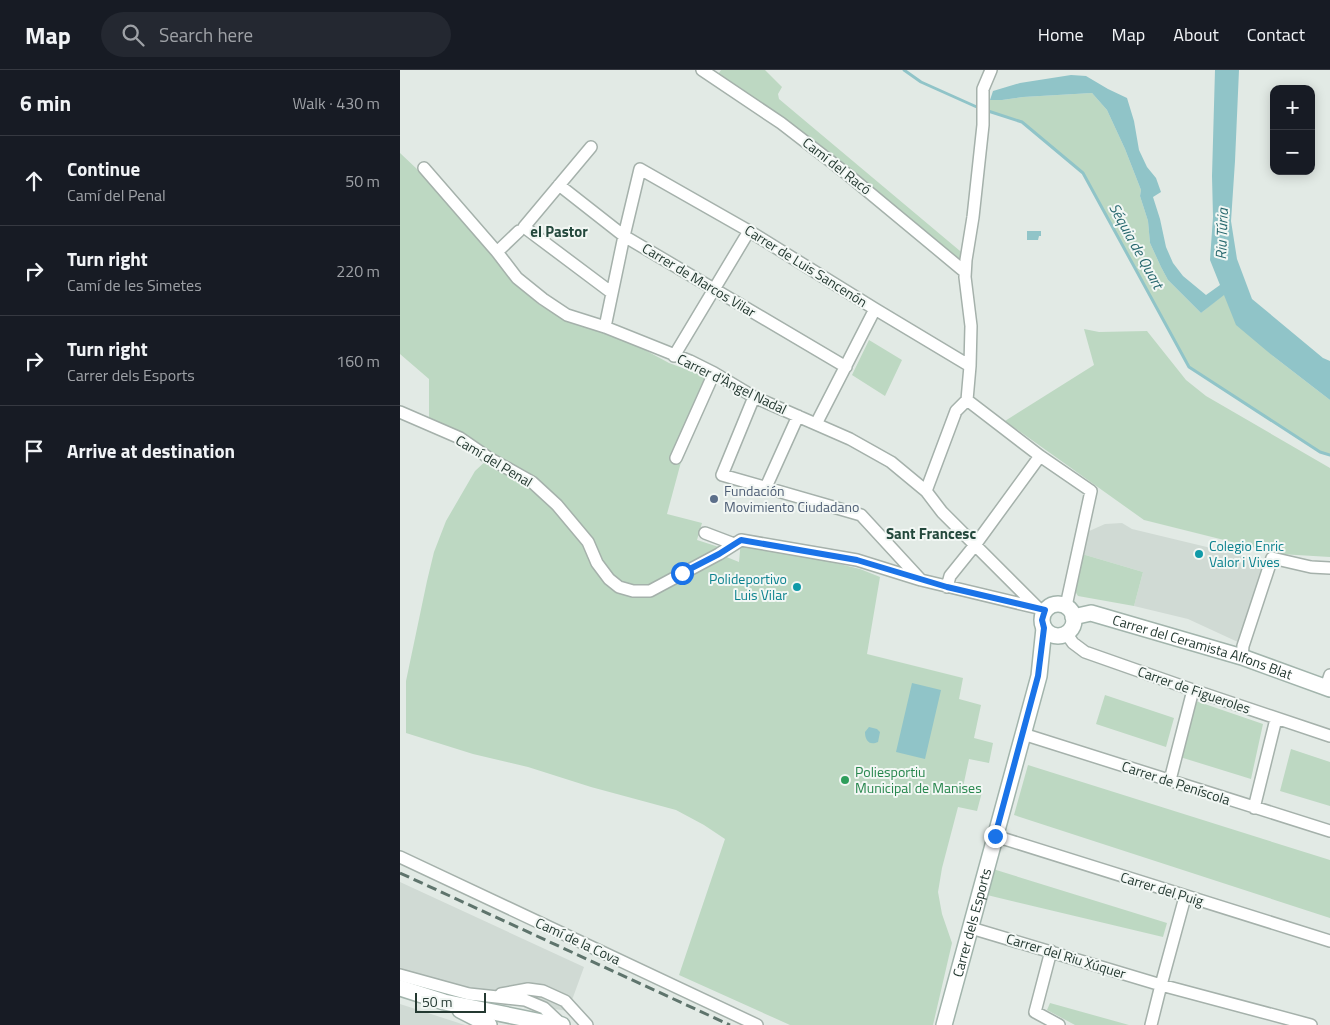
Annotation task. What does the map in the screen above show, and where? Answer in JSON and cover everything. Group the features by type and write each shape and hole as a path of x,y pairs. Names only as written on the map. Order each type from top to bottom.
{"street":[{"name":"Camí del Racó","path":"702,70 788,128 847,174 965,272"},
{"path":"926,491 956,411 967,400 972,326 965,272 983,125 983,89 991,70"},
{"path":"497,252 522,229 592,147"},
{"name":"Carrer d'Àngel Nadal","path":"424,168 497,252 517,278 543,299 567,315 605,327 690,361 754,396 850,439 891,462 926,491 942,512 975,546 1042,609"},
{"name":"Carrer de Luis Sancenón","path":"624,236 640,169 749,231 970,366"},
{"name":"Carrer de Marcos Vilar","path":"559,185 624,236 846,367"},
{"path":"522,229 612,293"},
{"path":"674,356 749,231"},
{"path":"605,327 624,236"},
{"path":"816,424 875,309"},
{"path":"676,458 714,373"},
{"path":"754,396 722,475 861,515 921,580"},
{"path":"967,400 1040,456 1091,491 1070,611 1073,622 1071,628 1062,634 1048,632 1044,628 1042,609"},
{"name":"Camí del Penal","path":"400,412 460,438 489,458 532,482 557,505 588,542 598,563 609,579 619,587 633,590 650,590 719,554 737,542"},
{"path":"766,487 798,416"},
{"path":"947,587 950,576 975,546 1040,456"},
{"path":"705,533 737,542 857,560 947,587 1042,609 1054,604 1061,604 1070,611"},
{"path":"1242,657 1243,646 1272,558 1311,567 1330,568"},
{"name":"Carrer del Ceramista Alfons Blat","path":"1070,611 1091,613 1329,684"},
{"name":"Carrer dels Esports","path":"944,1025 1038,676 1044,628"},
{"name":"Carrer dels Esports","path":"1038,676 1062,634"},
{"name":"Carrer de Figueroles","path":"1062,634 1085,652 1330,736"},
{"path":"1170,780 1192,690"},
{"path":"1254,808 1276,719"},
{"name":"Carrer de Peníscola","path":"1023,734 1330,831"},
{"name":"Carrer del Puig","path":"995,836 1330,941"},
{"name":"Camí de la Cova","path":"400,857 757,1025"},
{"path":"1152,1025 1185,897"},
{"name":"Carrer del Riu Xúquer","path":"971,928 1161,985 1310,1025"},
{"path":"1051,951 1035,1012 1059,1025"},
{"path":"400,975 469,994 526,1000 544,1008 562,1025"},
{"path":"400,988 444,1002 538,1024 552,1022 562,1025"},
{"path":"492,996 528,989 543,990 564,1001 587,1025"},
{"path":"444,1002 489,1025"}],"shaded area":[{"path":"1122,523 1132,529 1265,561 1240,643 1188,619 1134,606 1143,572 1082,554 1087,532 1105,524"},
{"path":"400,882 584,967 568,1011 458,995 400,976"},
{"path":"400,1004 465,1025 400,1025"}],"green space":[{"path":"721,70 765,70 782,87 778,94 779,99 966,256 965,272 717,76"},
{"path":"1092,93 1107,110 1125,149 1141,190 1140,196 1148,221 1150,243 1168,280 1201,313 1224,294 1273,356 1330,400 1330,454 1320,452 1189,367 1083,173 1022,122 985,110 990,100"},
{"path":"400,153 491,245 515,281 538,304 570,322 602,331 669,363 704,376 705,381 688,427 671,459 681,462 667,514 702,523 697,540 722,548 700,564 719,554 739,562 741,540 860,569 880,577 867,654 963,678 959,699 981,705 974,738 993,743 989,763 969,759 963,787 982,792 977,811 958,807 942,868 938,892 942,914 952,943 933,1025 790,1025 679,975 725,839 676,810 591,787 528,767 473,754 406,733 406,681 434,552 446,521 475,471 489,458 525,478 549,497 580,532 562,507 536,481 429,420 429,379 400,354"},
{"path":"1084,329 1099,332 1147,331 1186,380 1206,396 1330,468 1330,557 1280,554 1144,520 1005,421 1094,365"},
{"path":"869,340 902,360 885,396 852,375"},
{"path":"1082,554 1143,572 1134,606 1078,596 1073,588"},
{"path":"1105,695 1174,718 1166,747 1096,724"},
{"path":"1196,701 1263,724 1251,779 1180,757"},
{"path":"1291,749 1330,762 1330,806 1280,791"},
{"path":"1028,765 1330,860 1330,918 1014,815"},
{"path":"993,869 1167,923 1163,937 987,895"},
{"path":"1050,1003 1129,1025 1075,1025 1047,1010"}],"water":[{"name":"Riu Túria","path":"1215,70 1239,70 1231,221 1237,259 1252,299 1323,358 1330,361 1330,400 1236,325 1224,295 1201,313 1168,280 1150,243 1148,221 1140,196 1141,190 1125,149 1107,110 1092,93 990,100 993,91 1020,83 1071,75 1086,76 1127,98 1134,121 1139,150 1147,167 1156,178 1161,192 1153,197 1166,247 1173,263 1183,276 1206,295 1220,285 1210,260 1213,217 1212,176"},
{"path":"1027,231 1041,231 1041,236 1039,236 1038,240 1027,240"},
{"path":"912,683 941,690 925,759 896,752"},
{"path":"869,727 880,732 878,742 870,743 867,740 865,732"}],"waterway":[{"name":"Séquia de Quart","path":"904,70 921,82 979,108"},
{"name":"Séquia de Quart","path":"985,110 1022,122 1083,173 1189,367 1320,452 1330,455"}],"railway":[{"path":"400,873 730,1025"}],"place":[{"name":"Fundación Movimiento Ciudadano","path":"714,499"},
{"name":"Colegio Enric Valor i Vives","path":"1199,554"},
{"name":"Polideportivo Luis Vilar","path":"797,587"},
{"name":"Poliesportiu Municipal de Manises","path":"845,780"}],"district":[{"name":"el Pastor","path":"559,232"},
{"name":"Sant Francesc","path":"931,534"}],"route":[{"path":"682,573 741,540 857,560 947,587 1045,610 1042,615 1044,628 1038,676 995,836"}]}
